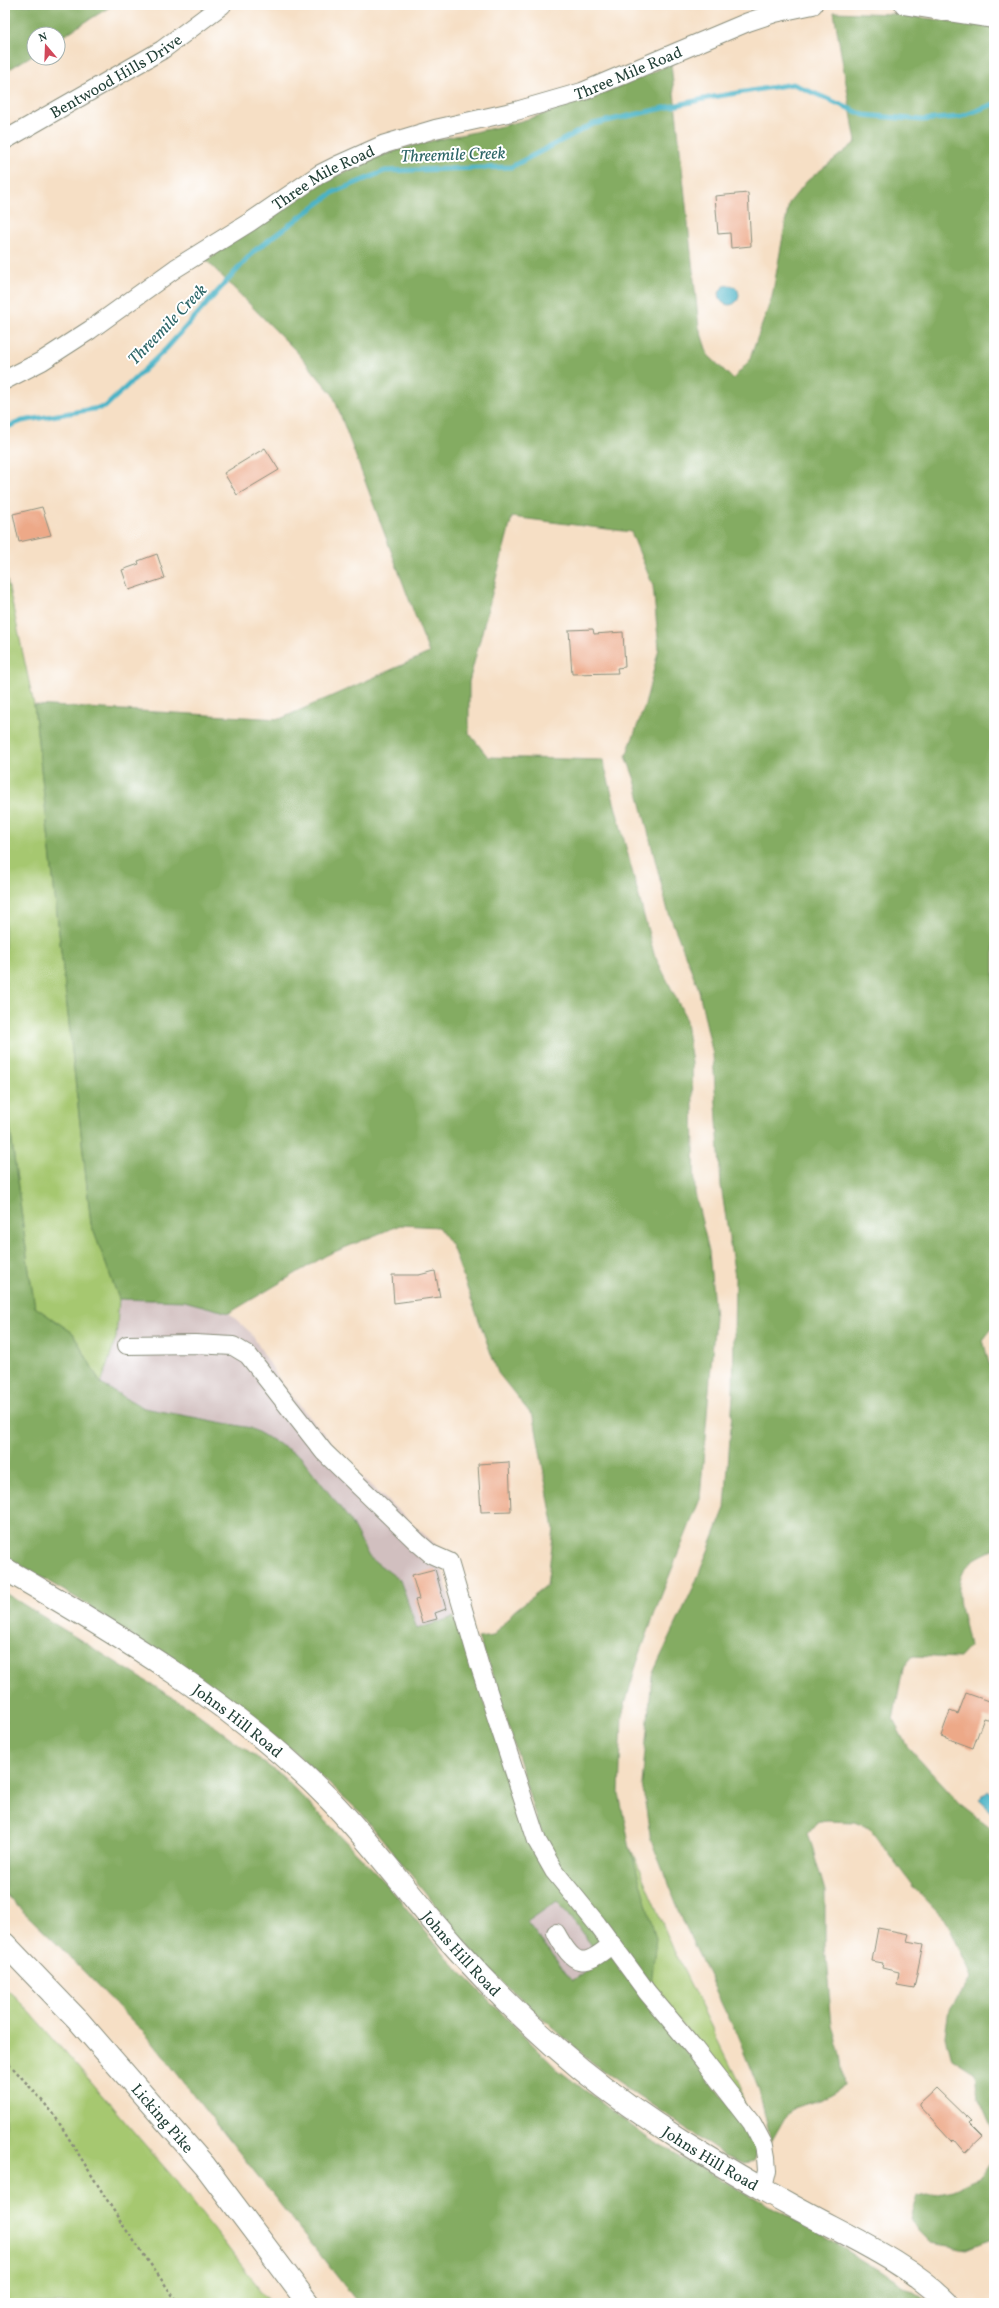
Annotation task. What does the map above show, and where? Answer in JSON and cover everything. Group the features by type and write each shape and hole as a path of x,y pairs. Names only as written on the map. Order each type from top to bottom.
{"main road":[{"name":"Johns Hill Road","path":"5,1569 166,1668 281,1755 344,1815 453,1946 497,1994 539,2033 631,2107 675,2136 898,2265 924,2282 948,2303"},
{"name":"Licking Pike","path":"5,1944 78,2020 205,2166 308,2303"}],"street":[{"name":"Bentwood Hills Drive","path":"5,140 162,50 222,5"},
{"name":"Three Mile Road","path":"5,380 42,361 90,330 176,268 250,222 320,174 345,162 385,144 435,129 516,111 582,92 748,22 775,13 813,5"},
{"path":"904,5 994,19"},
{"path":"127,1345 195,1344 233,1346 248,1354 324,1452 417,1542 431,1554 449,1562 480,1667 537,1840 554,1871 612,1944 647,1992 694,2048 752,2123 764,2146 766,2157 767,2171 763,2188"},
{"path":"556,1933 563,1946 573,1958 579,1960 597,1957 612,1944"}],"path":[{"path":"5,2059 53,2113 122,2224 178,2303"}],"shaded area":[{"path":"119,1299 184,1301 229,1313 251,1333 284,1387 359,1475 436,1545 454,1617 417,1630 400,1580 369,1557 349,1519 251,1428 144,1408 101,1384 116,1338"},
{"path":"557,1901 603,1959 572,1981 527,1922"}],"green space":[{"path":"5,5 113,5 66,34 66,26 26,26 26,59 5,72"},
{"path":"834,12 894,14 994,27 994,1326 983,1340 989,1363 994,1371 994,1549 972,1561 963,1572 960,1582 960,1604 969,1647 959,1658 913,1656 903,1668 893,1720 907,1746 959,1803 994,1830 994,2148 992,2128 978,2096 975,2074 952,2059 946,2036 950,2009 972,1976 947,1922 914,1888 870,1828 854,1822 826,1821 816,1823 808,1833 825,1891 825,1945 832,2026 840,2054 844,2086 822,2099 793,2108 784,2119 771,2142 759,2090 736,2033 684,1924 651,1840 642,1784 652,1675 694,1586 725,1508 733,1396 735,1277 721,1186 713,1055 698,987 668,911 635,780 626,756 645,705 659,648 653,586 631,532 512,517 469,682 469,733 488,757 603,760 654,954 685,1016 692,1063 695,1193 709,1251 715,1318 700,1499 660,1599 637,1662 622,1716 619,1794 630,1847 656,1938 651,1985 554,1860 537,1822 494,1677 478,1638 493,1636 514,1611 547,1585 554,1529 534,1418 498,1373 452,1246 438,1227 400,1225 327,1255 229,1313 184,1301 119,1299 91,1224 34,705 280,719 429,653 333,395 297,352 206,260 293,201 338,175 362,164 386,154 419,144 521,121 559,109 671,64 699,327 708,355 733,379 749,361 772,297 789,203 807,181 856,142"},
{"path":"5,570 34,705 91,1224 119,1299 116,1338 101,1384 73,1333 35,1307 5,1089"},
{"path":"5,1089 35,1307 73,1333 101,1384 144,1408 251,1428 301,1457 349,1519 369,1557 400,1580 417,1629 454,1617 466,1644 527,1834 602,1939 593,1947 557,1901 527,1922 572,1981 603,1959 614,1956 756,2141 757,2155 754,2161 745,2163 725,2156 593,2064 483,1964 361,1813 291,1749 85,1603 5,1556"},
{"path":"5,1593 194,1711 282,1776 385,1882 447,1958 557,2069 649,2139 822,2235 929,2303 358,2303 149,2038 57,1944 5,1894"},
{"path":"630,1847 675,1953 739,2083 746,2107 651,1985"},
{"path":"5,1988 22,2003 172,2176 271,2303 5,2303"},
{"path":"994,2157 994,2238 967,2249 930,2243 917,2230 911,2218 918,2197 953,2190 981,2177"}],"water":[{"path":"729,285 736,288 739,295 736,302 729,305 722,302 719,295 722,288"},
{"path":"988,1791 994,1796 994,1814 979,1800"}],"building":[{"path":"748,193 751,246 731,248 730,233 718,234 715,196"},
{"path":"265,448 279,470 237,495 224,473"},
{"path":"42,507 51,535 19,542 13,514"},
{"path":"157,554 165,578 129,590 122,570 139,564 138,561"},
{"path":"593,629 594,634 623,632 625,667 617,668 618,673 572,674 569,630"},
{"path":"435,1271 440,1297 394,1303 392,1275 419,1275"},
{"path":"509,1462 511,1511 481,1512 478,1464"},
{"path":"435,1569 446,1609 435,1613 437,1619 422,1623 415,1600 419,1599 412,1575"},
{"path":"966,1693 994,1703 991,1720 984,1718 973,1748 941,1736 950,1711 958,1714"},
{"path":"878,1928 909,1934 907,1941 923,1944 914,1988 897,1985 899,1972 882,1968 883,1963 872,1961"},
{"path":"936,2088 971,2122 969,2124 982,2137 965,2153 953,2139 951,2141 919,2106 919,2104"}],"waterway":[{"name":"Threemile Creek","path":"5,428 22,421 105,407 166,349 254,251 334,192 385,171 511,167 593,124 713,97 793,84 864,115 922,120 960,117 994,104"}]}
